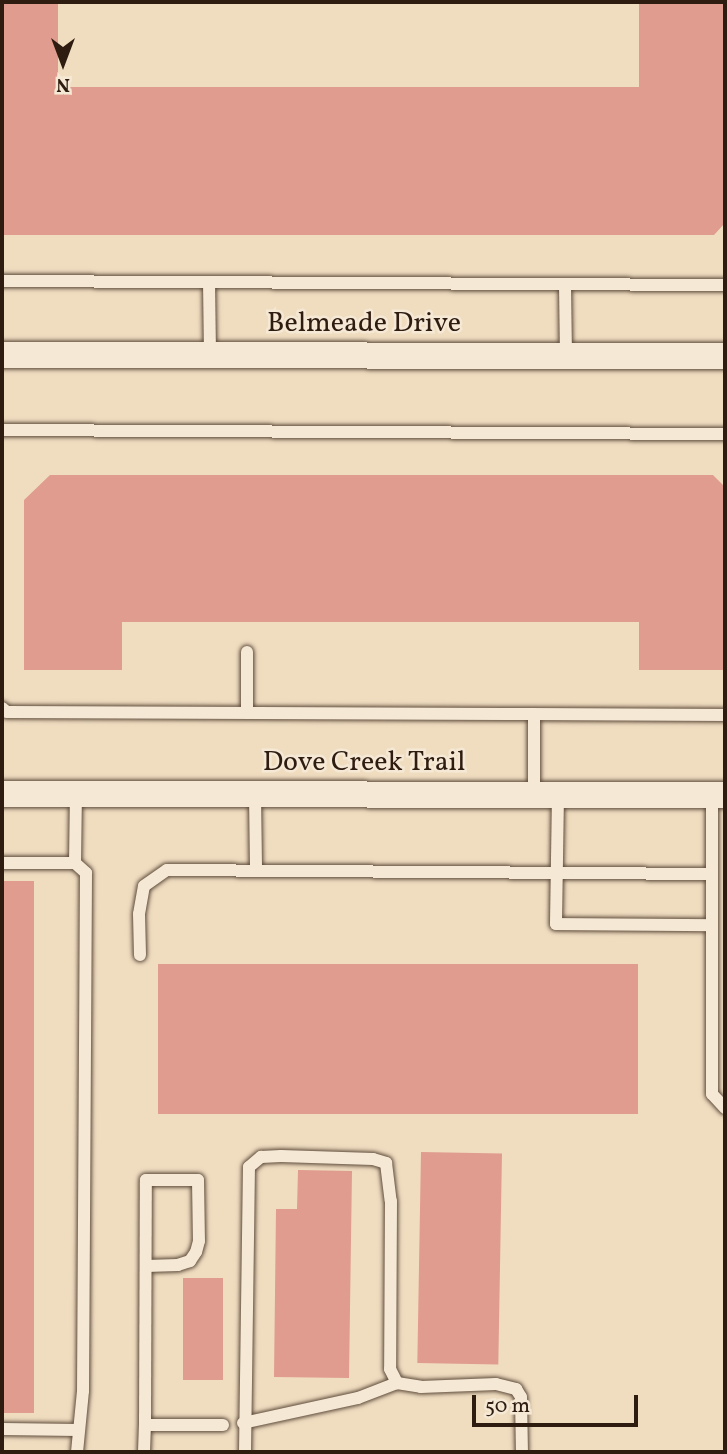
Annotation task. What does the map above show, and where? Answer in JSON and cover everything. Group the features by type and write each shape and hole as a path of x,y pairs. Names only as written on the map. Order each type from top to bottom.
{"street":[{"name":"Belmeade Drive","path":"2,355 725,356"},
{"name":"Dove Creek Trail","path":"2,794 719,795"}],"lane":[{"path":"2,281 725,285"},
{"path":"209,282 210,355"},
{"path":"565,285 566,356"},
{"path":"2,430 725,434"},
{"path":"247,652 247,713"},
{"path":"2,708 7,712 725,715"},
{"path":"534,714 534,746 546,795 558,873 556,924 712,925"},
{"path":"75,863 76,794"},
{"path":"255,795 256,871"},
{"path":"719,795 712,874 712,1094 725,1108"},
{"path":"2,863 75,863 86,873 83,1391 77,1452"},
{"path":"140,955 139,914 144,886 167,870 712,874"},
{"path":"245,1452 243,1423 246,1202 248,1167 261,1157 373,1158 386,1163 391,1201 390,1369 397,1383"},
{"path":"144,1452 146,1180 198,1180 199,1241 196,1252 190,1261 178,1265 146,1266"},
{"path":"243,1423 358,1398 397,1383 421,1387 496,1384 516,1389 521,1396 522,1452"},
{"path":"145,1424 223,1424"},
{"path":"2,1429 78,1430"}],"building":[{"path":"2,2 58,2 58,87 639,87 639,2 725,2 725,223 714,235 2,235"},
{"path":"50,475 713,475 725,487 725,670 639,670 639,622 122,622 122,670 24,670 24,500"},
{"path":"2,881 34,881 34,1413 2,1413"},
{"path":"158,964 638,964 638,1114 158,1114"},
{"path":"421,1152 502,1153 498,1364 417,1363"},
{"path":"298,1170 352,1171 349,1378 274,1377 276,1209 297,1209"},
{"path":"183,1278 223,1278 223,1380 183,1380"}]}
